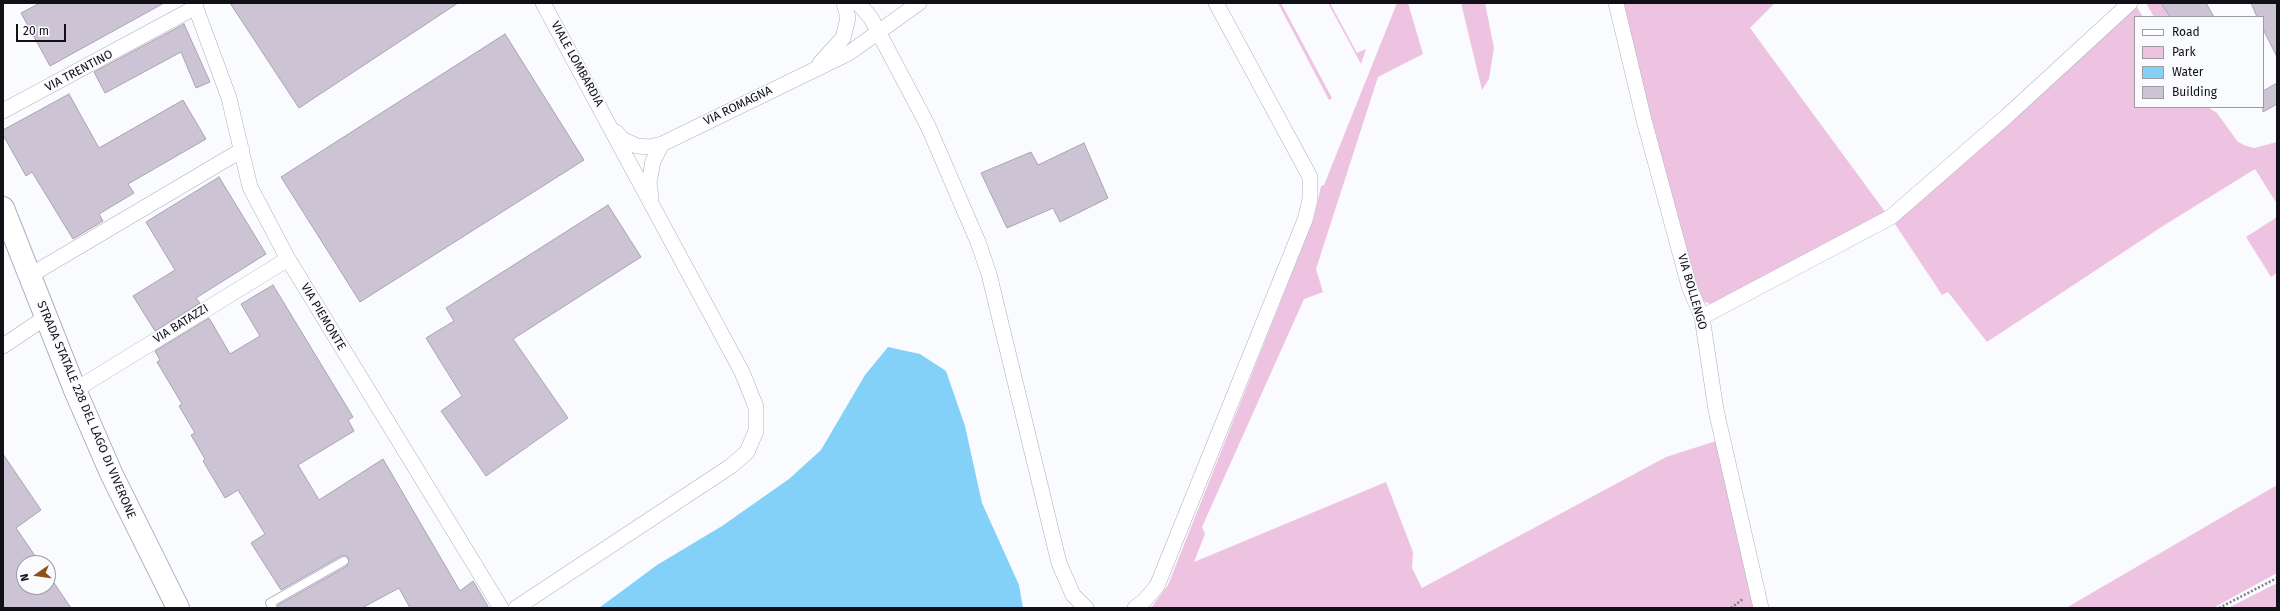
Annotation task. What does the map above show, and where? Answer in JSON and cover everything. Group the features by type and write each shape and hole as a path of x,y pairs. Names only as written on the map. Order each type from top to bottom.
{"main road":[{"name":"STRADA STATALE 228 DEL LAGO DI VIVERONE","path":"3,208 75,390 111,473 178,608"}],"street":[{"name":"VIALE LOMBARDIA","path":"516,608 731,466 747,452 756,431 756,407 742,372 543,3"},
{"path":"814,69 843,38 848,18 844,3"},
{"path":"858,3 871,18 928,126 978,242 989,274 1059,563 1074,595 1087,607"},
{"name":"VIA ROMAGNA","path":"610,126 622,139 637,146 650,147 662,144 848,53 879,33 919,3"},
{"path":"1135,608 1144,601 1157,586 1305,220 1310,199 1310,177 1216,3"},
{"name":"VIA BOLLENGO","path":"1616,3 1644,120 1689,286 1702,317 1716,410 1761,608"},
{"path":"1702,317 1891,217 2007,116 2130,3"},
{"name":"VIA TRENTINO","path":"3,111 195,5"},
{"name":"VIA PIEMONTE","path":"195,5 229,98 250,186 288,259 501,608"},
{"path":"651,205 649,183 653,161 662,144"},
{"path":"29,276 242,150"},
{"name":"VIA BATAZZI","path":"75,390 288,259"},
{"path":"3,346 46,317"}],"lane":[{"path":"273,608 270,603 344,561"}],"path":[{"path":"2219,608 2277,578"}],"green space":[{"path":"1278,3 1281,3 1332,98 1329,100"},
{"path":"1328,3 1330,3 1357,53 1366,49 1361,64"},
{"path":"1397,3 1408,3 1423,54 1378,77 1316,269 1323,292 1304,299 1202,527 1205,534 1194,562 1386,482 1413,552 1412,568 1422,588 1666,457 1719,440 1757,608 1151,608 1168,585 1314,218 1321,186 1324,185"},
{"path":"1461,3 1485,3 1494,48 1489,79 1482,90"},
{"path":"1621,3 1775,3 1750,28 1886,213 1712,305 1701,300 1665,181"},
{"path":"2146,3 2161,3 2169,16 2153,16"},
{"path":"2135,4 2142,16 2134,16 2134,108 2210,108 2217,113 2238,142 2254,148 2277,142 2277,204 2255,169 2163,226 1987,342 1948,292 1942,295 1893,221"},
{"path":"2277,217 2277,273 2271,277 2246,237"},
{"path":"2277,485 2277,573 2213,608 2066,608"},
{"path":"2277,583 2277,608 2228,608"}],"water":[{"path":"888,347 920,354 946,371 965,426 982,503 1019,585 1023,608 599,608 657,565 722,526 789,479 821,450 865,375"}],"building":[{"path":"40,3 164,3 50,66 21,13"},
{"path":"230,3 458,3 299,108"},
{"path":"2161,3 2206,3 2213,16 2169,16"},
{"path":"2251,3 2277,3 2277,57 2264,31 2264,16 2257,16"},
{"path":"184,24 210,82 196,88 181,52 105,93 94,72"},
{"path":"505,34 584,160 360,302 281,177"},
{"path":"2277,83 2277,104 2263,112 2264,108 2264,90"},
{"path":"69,94 99,148 183,100 206,139 128,184 134,193 99,214 103,221 73,239 32,172 26,176 3,135 3,130"},
{"path":"1084,143 1108,198 1060,222 1053,208 1007,228 981,173 1031,152 1038,165"},
{"path":"219,177 266,254 196,298 200,303 155,331 133,296 175,270 146,222"},
{"path":"608,205 641,257 513,339 568,418 486,476 441,411 462,396 426,338 454,321 446,308"},
{"path":"273,285 353,417 348,420 354,431 298,465 319,500 383,459 460,591 473,581 489,608 410,608 399,588 362,608 278,608 278,605 347,566 349,559 346,556 341,556 281,590 251,543 265,534 238,490 225,498 203,461 205,459 191,435 195,433 179,406 182,404 157,362 160,360 155,351 209,318 230,354 260,336 241,304"},
{"path":"3,454 41,510 16,528 35,555 16,555 16,595 56,595 56,586 71,608 3,608"}]}
